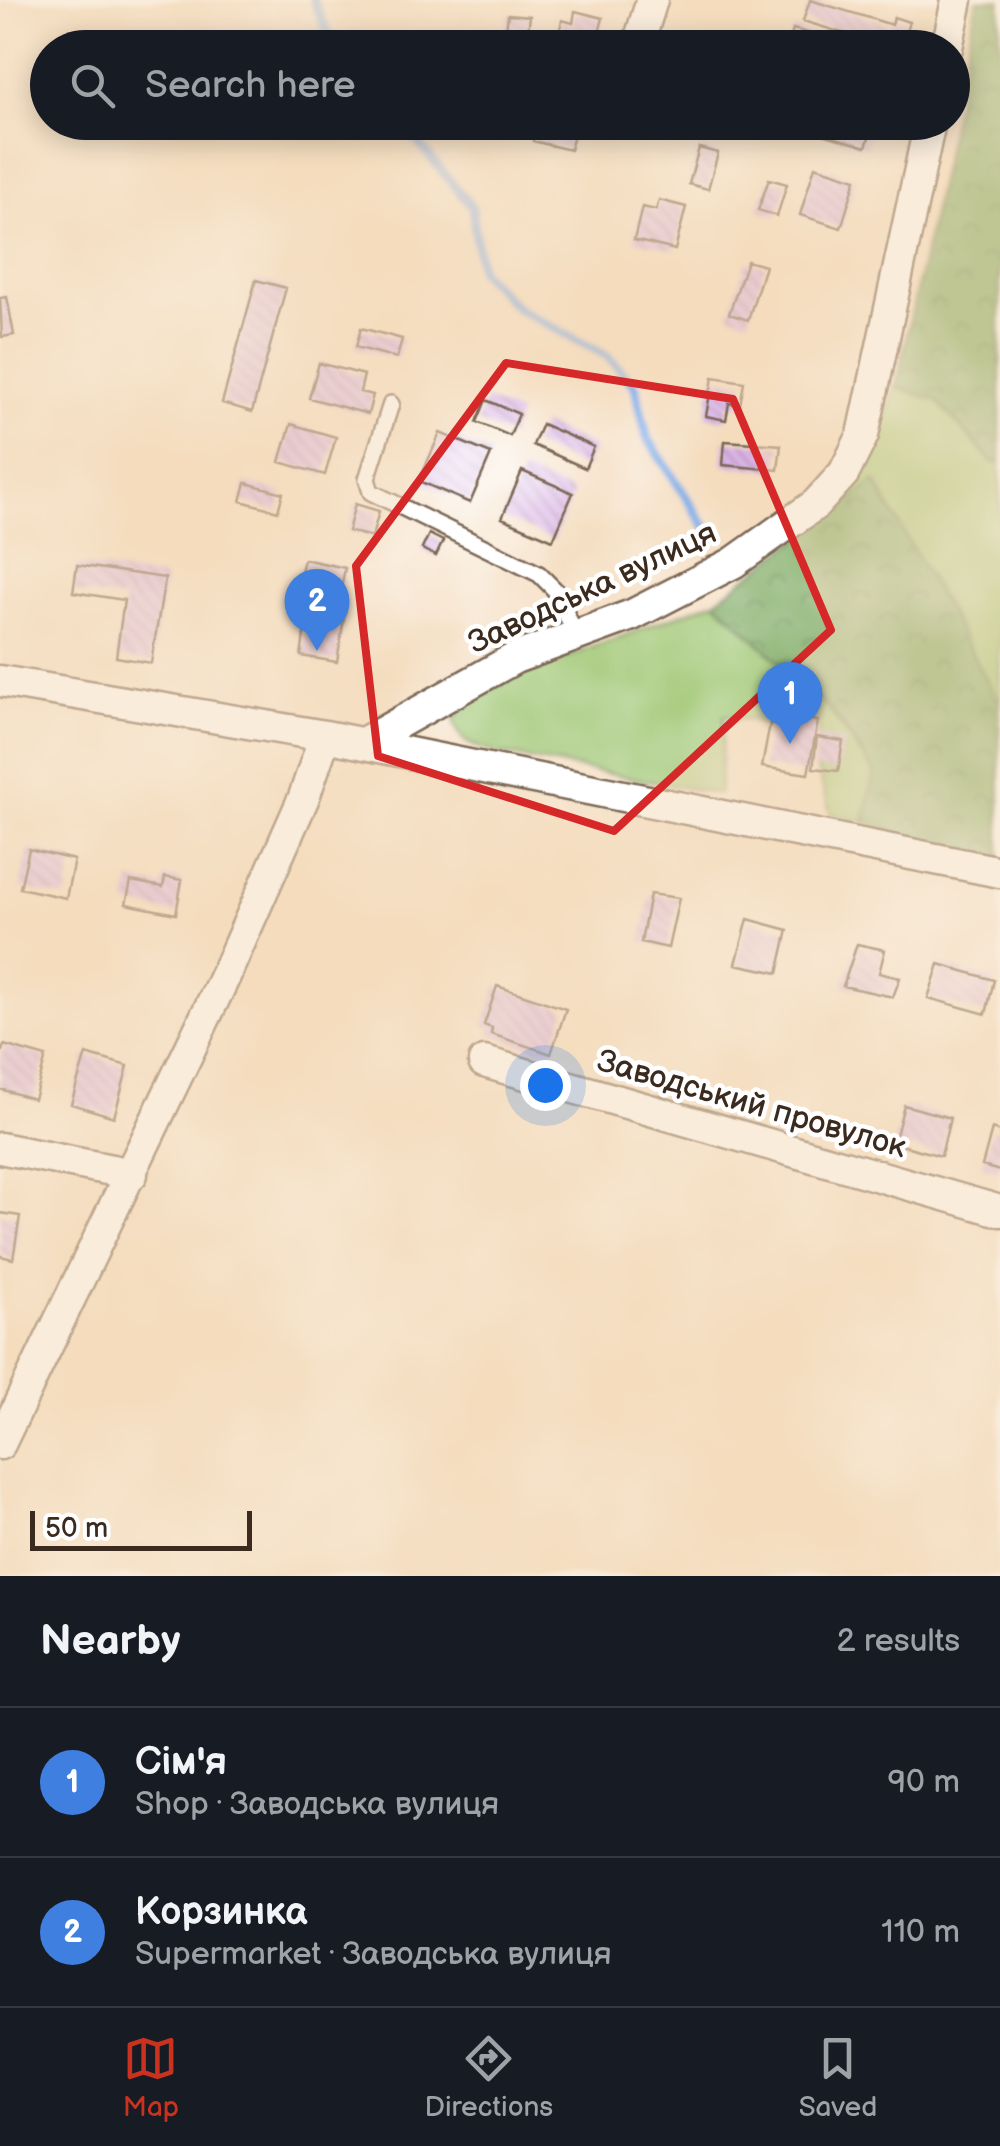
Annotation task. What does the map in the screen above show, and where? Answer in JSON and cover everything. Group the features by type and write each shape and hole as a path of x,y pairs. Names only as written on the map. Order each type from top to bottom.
{"street":[{"path":"643,30 652,0"},
{"path":"951,30 958,0"},
{"name":"Заводська вулиця","path":"363,743 515,658 632,615 733,563 796,520 844,472 866,422 926,140"},
{"path":"0,681 363,743 1000,872"},
{"path":"0,1444 225,976 304,797 325,736"},
{"name":"Заводський провулок","path":"484,1062 1000,1211"},
{"path":"0,1148 132,1174"}],"lane":[{"path":"391,404 366,479 370,492 538,574 555,590 576,635"}],"highlighted area":[{"path":"506,363 733,399 831,630 614,831 378,756 356,566"}],"green space":[{"path":"977,0 1000,0 1000,463 992,462 936,400 896,387 948,140 970,140 970,33"},
{"path":"896,387 936,400 992,462 1000,463 1000,706 935,591 826,515 868,465"},
{"path":"875,481 999,702 1000,856 950,849 864,822 874,773 844,727 715,601"},
{"path":"715,601 827,707 875,773 864,822 831,815 817,768 819,720 768,711 766,723 724,716 719,794 496,753 468,743 460,735 454,719 472,699 515,677"}],"building":[{"path":"810,0 892,25 894,17 909,22 907,30 833,30 803,21"},
{"path":"575,11 603,18 600,30 560,30 562,20 573,23"},
{"path":"508,14 530,16 528,30 506,30"},
{"path":"533,140 572,140 570,150"},
{"path":"843,140 868,140 866,147"},
{"path":"699,148 718,153 708,189 689,184"},
{"path":"815,166 856,179 841,228 800,215"},
{"path":"769,179 787,184 777,216 758,210"},
{"path":"659,200 686,207 675,250 634,240 642,207 656,210"},
{"path":"747,261 765,266 748,320 729,314"},
{"path":"256,280 286,288 252,412 222,403"},
{"path":"7,297 14,335 2,337 0,298"},
{"path":"361,328 402,339 397,358 356,347"},
{"path":"319,363 364,375 360,392 373,395 368,414 309,398"},
{"path":"713,377 744,382 740,405 729,403 726,420 706,416"},
{"path":"486,400 519,414 510,436 477,422"},
{"path":"291,424 336,437 325,475 280,462"},
{"path":"542,424 594,447 585,468 533,445"},
{"path":"440,433 491,454 470,503 419,481"},
{"path":"725,441 781,445 778,470 723,465"},
{"path":"522,471 573,493 553,540 502,518"},
{"path":"246,483 283,493 278,511 241,501"},
{"path":"355,504 379,511 372,537 348,531"},
{"path":"429,534 443,541 436,556 422,549"},
{"path":"304,559 345,568 340,594 298,584"},
{"path":"77,565 165,578 151,663 116,657 124,600 73,592"},
{"path":"309,600 346,606 337,662 301,656"},
{"path":"772,713 818,721 808,774 762,767"},
{"path":"817,737 843,741 838,771 813,768"},
{"path":"29,849 74,860 66,898 20,888"},
{"path":"165,877 182,880 176,914 126,904 131,881 163,887"},
{"path":"650,894 679,898 668,948 641,942"},
{"path":"748,919 788,930 778,973 736,964"},
{"path":"857,944 885,950 879,973 900,978 893,997 843,986"},
{"path":"939,964 994,980 986,1014 928,998"},
{"path":"497,986 566,1009 551,1054 491,1034 492,1028 484,1025"},
{"path":"4,1045 46,1057 34,1099 0,1089"},
{"path":"86,1054 128,1066 114,1117 71,1104"},
{"path":"904,1105 950,1118 941,1156 894,1143"},
{"path":"992,1129 1000,1132 1000,1171 982,1166"},
{"path":"0,1213 20,1216 13,1259 0,1256"}],"waterway":[{"path":"313,0 327,30"},
{"path":"416,140 472,207 480,271 518,309 607,356 635,385 647,437 707,529"}],"place":[{"name":"Корзинка","path":"317,651"},
{"name":"Сім'я","path":"790,744"}]}
